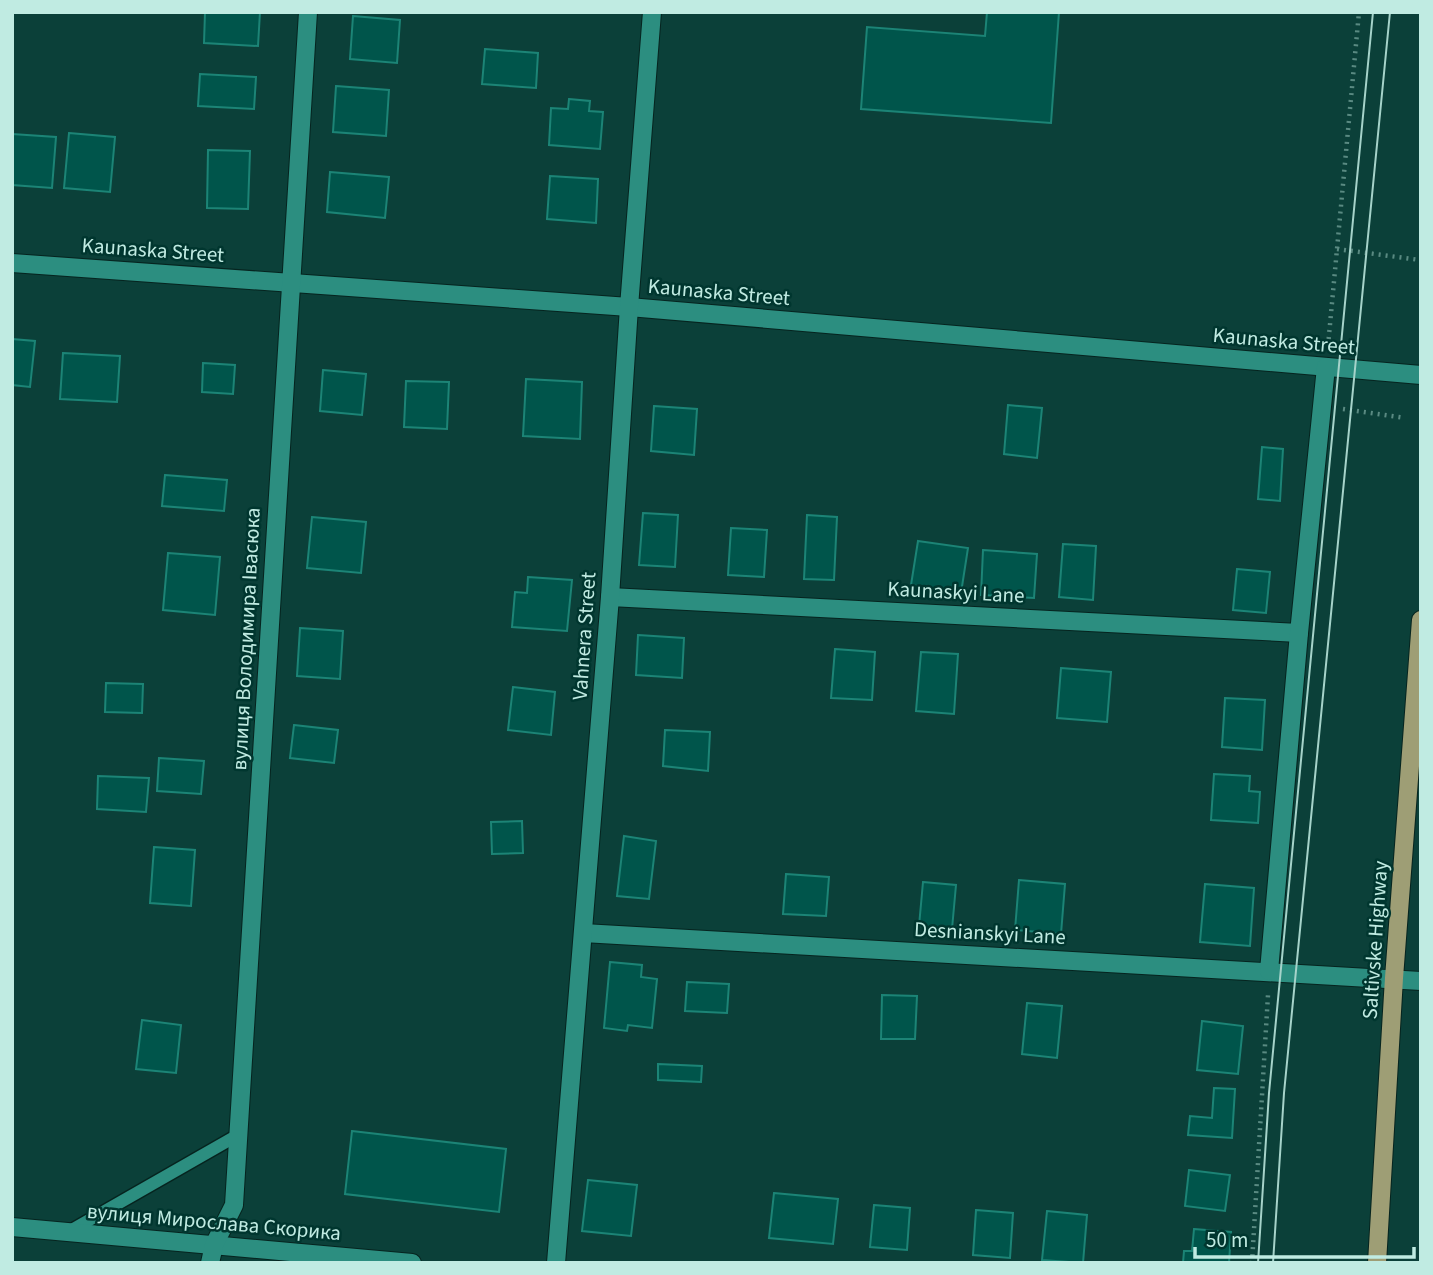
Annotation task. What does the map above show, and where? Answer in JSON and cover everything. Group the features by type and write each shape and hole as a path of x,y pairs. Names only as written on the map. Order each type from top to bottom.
{"main road":[{"name":"Saltivske Highway","path":"1377,1263 1394,978 1421,620"}],"street":[{"name":"вулиця Володимира Івасюка","path":"210,1263 214,1245 234,1205 308,12"},
{"name":"Vahnera Street","path":"556,1263 610,597 652,12"},
{"name":"Kaunaska Street","path":"12,262 629,307 1421,376"},
{"path":"1269,971 1298,633 1326,367"},
{"name":"Kaunaskyi Lane","path":"610,597 1298,633"},
{"name":"Desnianskyi Lane","path":"583,933 1421,981"},
{"name":"вулиця Мирослава Скорика","path":"12,1227 412,1263"}],"lane":[{"path":"70,1231 238,1135"}],"path":[{"path":"1326,367 1359,12"},
{"path":"1337,249 1420,260"},
{"path":"1322,406 1405,418"},
{"path":"1252,1263 1269,971"}],"building":[{"path":"205,12 260,12 258,46 204,43"},
{"path":"987,12 1059,12 1051,123 861,109 867,27 985,36"},
{"path":"353,16 400,20 397,63 350,59"},
{"path":"485,49 538,53 536,88 482,84"},
{"path":"200,74 256,77 254,109 198,106"},
{"path":"336,86 389,90 386,136 333,132"},
{"path":"569,99 590,101 589,111 603,112 600,149 549,145 551,108 568,109"},
{"path":"69,133 115,137 110,192 64,188"},
{"path":"12,134 56,137 52,188 12,185"},
{"path":"208,150 250,151 248,209 207,208"},
{"path":"330,172 389,177 385,218 327,212"},
{"path":"550,176 598,179 596,223 547,219"},
{"path":"12,339 35,341 30,387 12,385"},
{"path":"63,353 120,356 117,402 60,399"},
{"path":"203,363 235,365 233,394 202,392"},
{"path":"323,370 366,374 362,415 320,411"},
{"path":"526,379 582,382 580,439 523,436"},
{"path":"406,381 449,382 447,429 404,427"},
{"path":"1008,405 1042,408 1037,458 1004,454"},
{"path":"654,406 697,409 694,455 651,451"},
{"path":"1262,447 1283,449 1280,501 1258,499"},
{"path":"165,475 227,480 224,511 162,506"},
{"path":"643,513 678,515 675,567 639,565"},
{"path":"807,515 837,517 834,580 804,579"},
{"path":"312,517 366,522 361,573 307,568"},
{"path":"731,528 767,530 764,577 728,575"},
{"path":"918,541 968,548 961,593 911,585"},
{"path":"1063,544 1096,546 1093,600 1059,597"},
{"path":"983,550 1037,554 1034,598 981,595"},
{"path":"168,553 220,557 215,615 163,610"},
{"path":"1237,569 1270,572 1266,613 1233,610"},
{"path":"528,577 572,580 567,631 512,627 515,592 527,593"},
{"path":"300,628 343,631 340,679 297,676"},
{"path":"638,635 684,638 682,678 636,675"},
{"path":"835,649 875,652 872,700 831,698"},
{"path":"921,652 958,654 954,714 916,711"},
{"path":"1061,668 1111,672 1107,722 1057,718"},
{"path":"106,683 143,684 142,713 105,712"},
{"path":"513,687 555,692 551,735 508,730"},
{"path":"1225,698 1265,700 1262,750 1222,747"},
{"path":"294,725 338,730 334,763 290,758"},
{"path":"665,730 710,732 708,771 663,766"},
{"path":"159,758 204,761 201,794 157,791"},
{"path":"1214,774 1250,776 1249,791 1260,792 1258,823 1211,820"},
{"path":"98,776 149,778 146,812 97,809"},
{"path":"522,821 523,853 492,854 491,822"},
{"path":"624,836 656,841 649,899 617,896"},
{"path":"154,847 195,850 191,906 150,903"},
{"path":"786,874 829,877 826,916 783,914"},
{"path":"1019,880 1065,884 1061,934 1015,930"},
{"path":"923,882 956,885 952,929 919,926"},
{"path":"1205,884 1254,888 1250,946 1200,942"},
{"path":"610,962 642,965 641,977 657,979 652,1028 628,1025 627,1031 604,1028"},
{"path":"687,982 729,984 727,1013 685,1011"},
{"path":"882,995 917,996 915,1039 881,1039"},
{"path":"1027,1003 1062,1006 1057,1058 1022,1054"},
{"path":"142,1020 181,1025 176,1073 136,1069"},
{"path":"1202,1021 1243,1026 1238,1074 1197,1070"},
{"path":"658,1064 702,1066 701,1082 658,1080"},
{"path":"1214,1088 1235,1089 1232,1138 1188,1135 1190,1116 1212,1118"},
{"path":"352,1131 506,1149 499,1212 345,1194"},
{"path":"1189,1170 1230,1175 1225,1211 1185,1206"},
{"path":"588,1180 637,1185 631,1236 582,1231"},
{"path":"774,1193 838,1199 833,1244 769,1238"},
{"path":"874,1205 910,1208 907,1250 870,1247"},
{"path":"976,1210 1013,1213 1010,1258 973,1255"},
{"path":"1047,1211 1087,1215 1083,1263 1042,1260"},
{"path":"1194,1229 1231,1232 1229,1263 1183,1263 1184,1251 1192,1251"}],"tram line":[{"path":"1258,1263 1269,1093 1373,12"},
{"path":"1273,1263 1284,1093 1390,12"}]}
